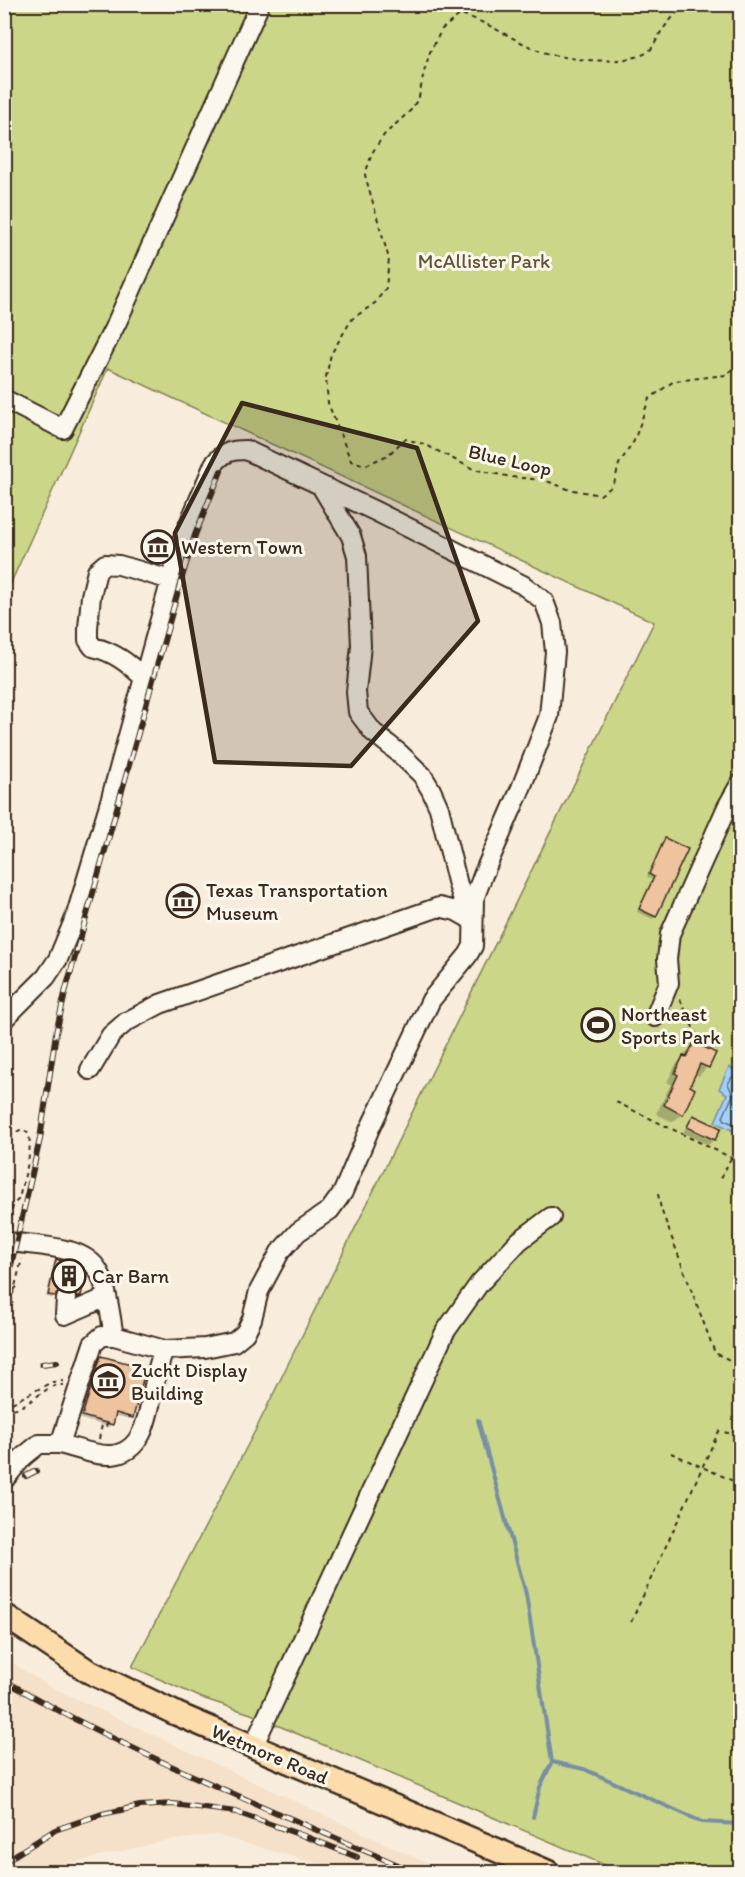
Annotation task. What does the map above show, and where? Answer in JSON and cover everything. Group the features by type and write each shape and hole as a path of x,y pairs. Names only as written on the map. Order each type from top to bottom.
{"main road":[{"name":"Wetmore Road","path":"4,1615 88,1671 177,1714 548,1872"}],"lane":[{"path":"4,399 63,429 117,322 260,4"},
{"path":"4,1019 46,976 58,959 75,918 111,798 181,543 214,464 221,456 232,450 246,450 522,585 544,601 552,623 555,652 549,716 474,900 472,946 468,955 431,1000 370,1128 343,1192 330,1210 298,1232 280,1252 259,1291 252,1319 245,1333 234,1342 165,1350 114,1336 102,1336 93,1344 60,1444"},
{"path":"321,486 351,536 357,556 361,646 356,692 358,712 373,732 422,775 431,790 439,808 458,885 472,923"},
{"path":"143,677 122,659 93,647 88,640 91,596 97,571 105,564 119,565 171,580"},
{"path":"655,1017 669,983 667,959 670,934 727,807 741,784"},
{"path":"90,1070 111,1035 118,1028 160,1004 439,907 456,911 472,923"},
{"path":"253,1747 445,1332 479,1284 519,1241 550,1217"},
{"path":"4,1242 25,1245 94,1263 101,1274 114,1336"},
{"path":"66,1299 65,1315 107,1297"},
{"path":"4,1480 39,1444 60,1444 110,1455 129,1449 137,1442 145,1427 157,1366 165,1350"}],"path":[{"name":"Blue Loop","path":"703,4 699,7 682,8 661,32 650,51 622,60 591,60 542,52 483,21 461,14 442,29 430,52 419,97 411,110 384,135 372,153 365,175 389,260 386,288 375,303 352,319 332,354 326,377 328,403 351,461 366,465 388,455 405,439 424,444 473,469 511,477 544,480 568,489 600,495 610,488 615,480 620,464 634,441 649,399 674,381 726,375 741,362"},
{"path":"669,983 683,1004 697,1036 719,1049"},
{"path":"615,1102 741,1162"},
{"path":"4,1144 17,1131 24,1130 29,1134 30,1161 27,1174 23,1179 19,1199 13,1204 10,1213 4,1216"},
{"path":"722,1178 731,1158"},
{"path":"658,1194 661,1209 715,1353 741,1365"},
{"path":"4,1329 25,1245"},
{"path":"14,1290 19,1284"},
{"path":"10,1306 15,1299"},
{"path":"6,1408 52,1382 61,1380 72,1383"},
{"path":"6,1408 20,1406 61,1384 70,1388"},
{"path":"6,1408 10,1413"},
{"path":"631,1622 719,1431 732,1434 741,1417"},
{"path":"95,1453 102,1425 106,1426 107,1423"},
{"path":"671,1453 741,1484"}],"highlighted area":[{"path":"242,403 417,448 478,621 351,766 215,762 175,533"}],"shaded area":[{"path":"5,1658 49,1686 446,1872 347,1872 216,1835 165,1841 53,1867 5,1872"}],"green space":[{"name":"McAllister Park","path":"4,5 740,5 740,1872 621,1872 251,1714 202,1698 132,1667 256,1429 654,622 108,368 5,596"}],"water":[{"path":"729,1067 740,1073 740,1134 715,1122 727,1094 719,1089"}],"building":[{"path":"665,838 688,849 656,917 639,909 654,877 649,874"},
{"path":"694,1042 716,1053 709,1068 700,1064 690,1086 695,1089 683,1115 664,1105 678,1075 675,1073 683,1056 687,1057"},
{"path":"693,1115 721,1128 715,1140 687,1127"},
{"name":"Car Barn","path":"56,1259 69,1263 86,1273 81,1296 77,1298 73,1290 66,1288 61,1289 55,1296 48,1295"},
{"name":"Zucht Display Building","path":"101,1356 146,1368 133,1418 116,1413 113,1425 82,1416"}],"waterway":[{"path":"478,1420 526,1594 552,1762 540,1787 533,1817"},
{"path":"552,1762 584,1769 702,1822 740,1824"}],"railway":[{"path":"4,1296 40,1139 56,1033 66,989 182,577 195,535 221,471"},
{"path":"42,1364 57,1362"},
{"path":"26,1476 36,1471"},
{"path":"4,1680 155,1759 414,1872"},
{"path":"4,1862 55,1830 102,1814 140,1806 173,1804 236,1812 357,1857"}],"place":[{"name":"Western Town","path":"158,547"},
{"name":"Texas Transportation Museum","path":"183,901"},
{"name":"Northeast Sports Park","path":"598,1025"},
{"name":"Car Barn","path":"69,1276"},
{"name":"Zucht Display Building","path":"108,1381"}]}
